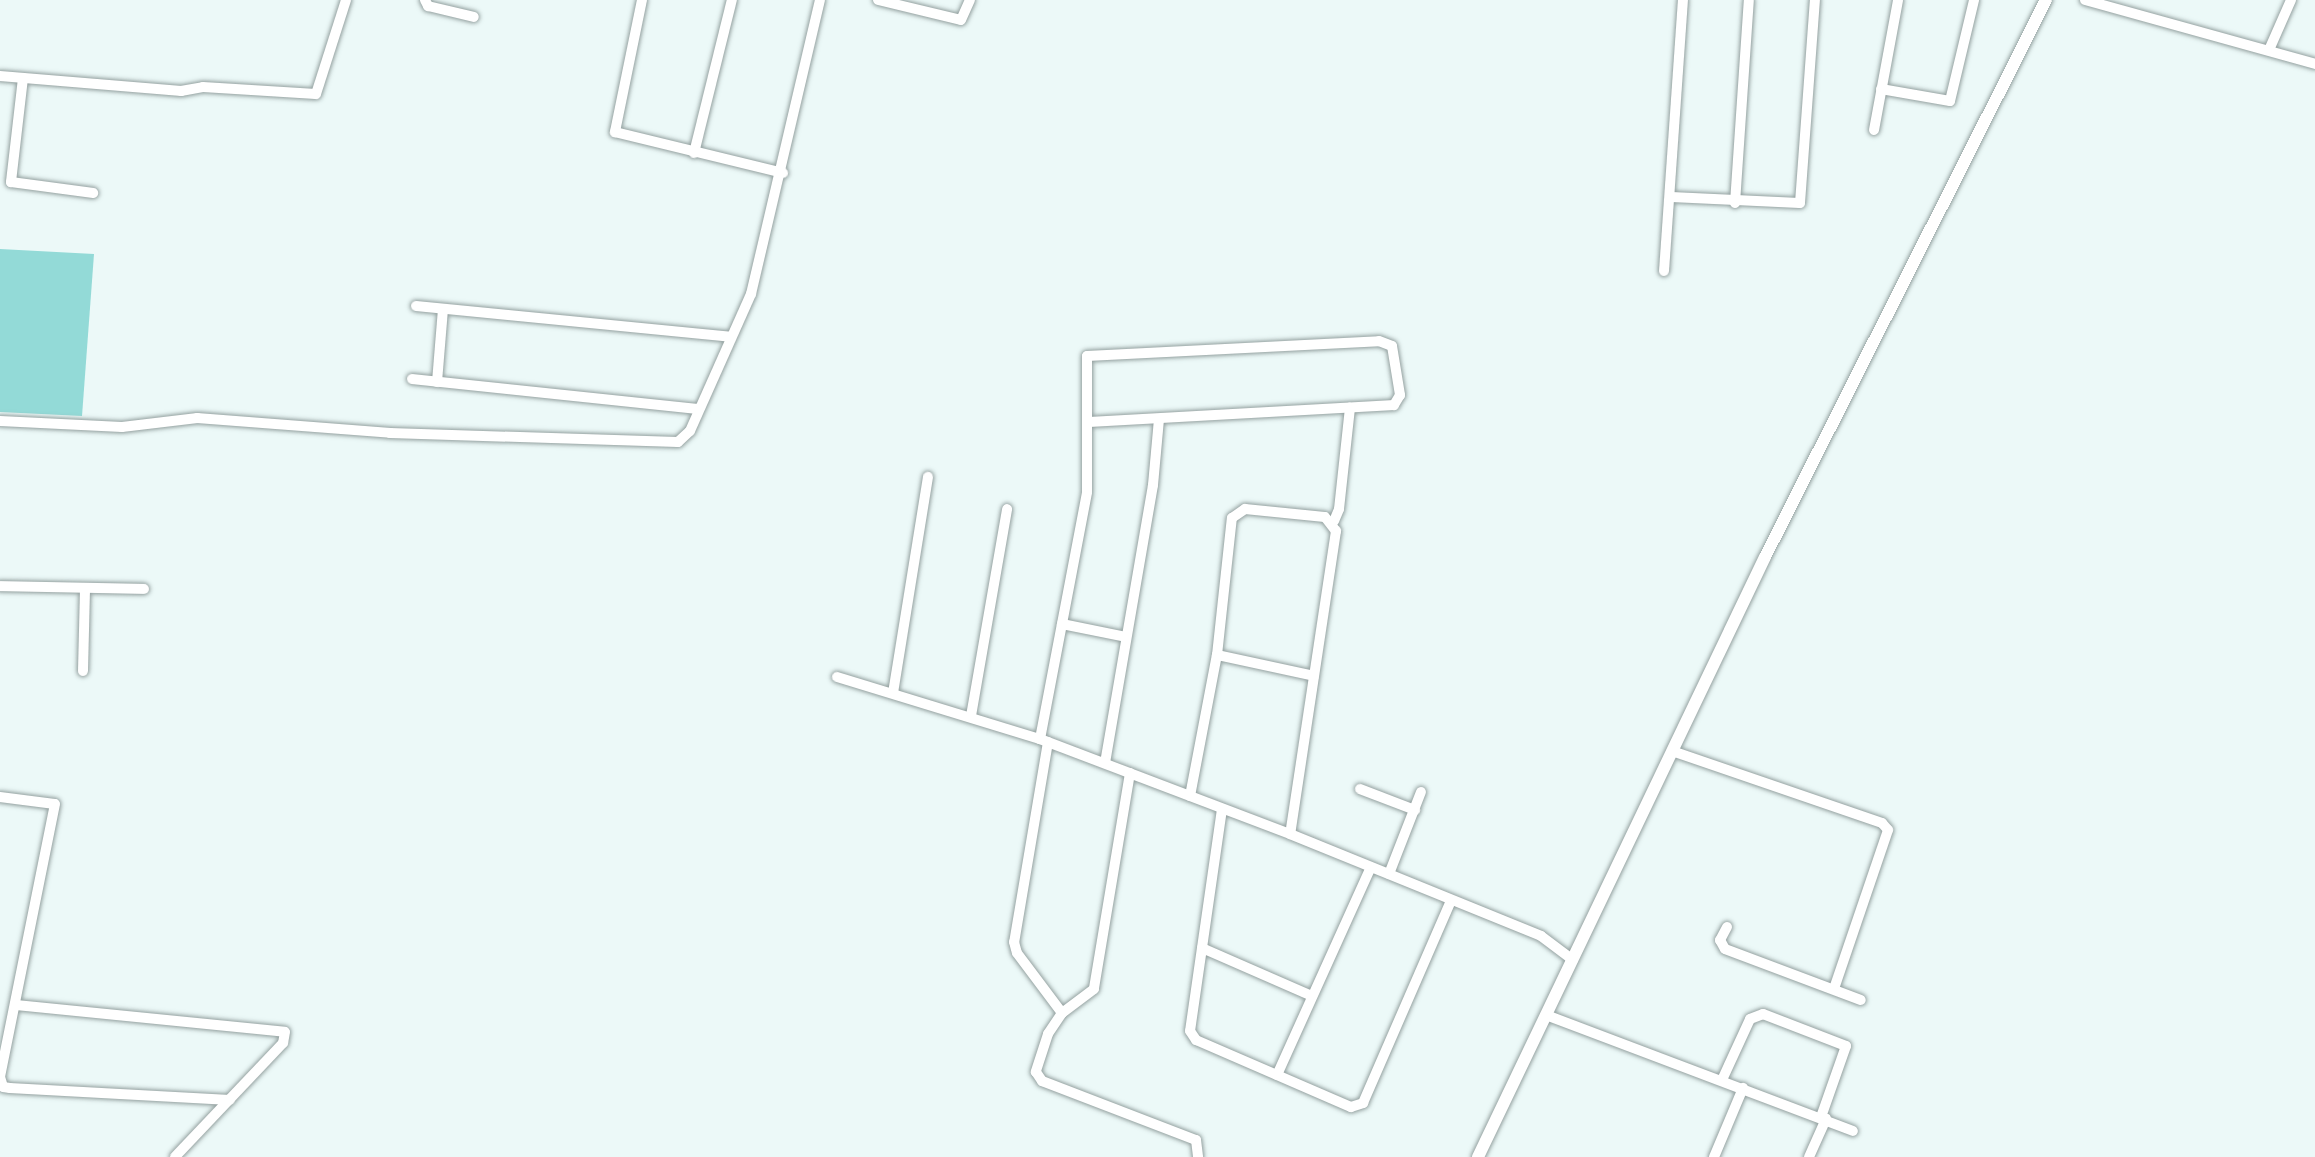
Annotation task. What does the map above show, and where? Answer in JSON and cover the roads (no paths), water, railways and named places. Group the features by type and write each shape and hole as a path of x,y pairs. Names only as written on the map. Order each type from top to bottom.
{"street":[{"path":"0,76 181,91 203,87 316,94 346,0"},
{"path":"425,0 428,6 474,17"},
{"path":"642,0 615,132 783,173"},
{"path":"694,153 732,0"},
{"path":"0,421 122,427 197,418 390,433 670,443 690,431 697,409 751,294 783,173 820,0"},
{"path":"878,0 961,20 970,0"},
{"path":"1664,271 1683,0"},
{"path":"1735,203 1749,0"},
{"path":"1671,197 1793,206 1801,201 1815,0"},
{"path":"1874,130 1898,0"},
{"path":"1881,89 1950,101 1974,0"},
{"path":"1478,1157 1672,751 2046,0"},
{"path":"2085,0 2315,64"},
{"path":"2269,50 2291,0"},
{"path":"23,78 11,182 93,193"},
{"path":"416,306 730,337"},
{"path":"437,382 443,309"},
{"path":"1062,1013 1017,953 1014,942 1062,624 1087,492 1089,422 1086,358 1090,354 1390,343 1399,401 1350,408 1089,422"},
{"path":"412,379 697,409"},
{"path":"1290,834 1334,521 1339,509 1350,408"},
{"path":"1105,763 1159,419"},
{"path":"893,693 928,477"},
{"path":"971,716 1007,509"},
{"path":"1190,796 1217,655 1236,512 1334,521"},
{"path":"0,586 144,589"},
{"path":"83,671 85,588"},
{"path":"1062,624 1126,637"},
{"path":"1217,655 1314,676"},
{"path":"837,677 1044,741 1290,834 1549,939 1573,960"},
{"path":"1672,751 1882,823 1888,830 1834,989"},
{"path":"1130,773 1094,989 1062,1013 1035,1063 1042,1081 1196,1140 1198,1157"},
{"path":"1360,789 1415,810"},
{"path":"1389,874 1421,792"},
{"path":"0,797 55,804 0,1077 3,1087 230,1100"},
{"path":"1222,809 1190,1031 1196,1040 1351,1107 1363,1103 1451,901"},
{"path":"1277,1075 1371,867"},
{"path":"1727,927 1720,940 1725,949 1861,1000"},
{"path":"1202,948 1312,996"},
{"path":"16,1005 285,1032 283,1043 175,1157"},
{"path":"1722,1080 1750,1019 1763,1014 1846,1046 1809,1157"},
{"path":"1546,1015 1853,1131"},
{"path":"1719,1156 1743,1088"}]}
